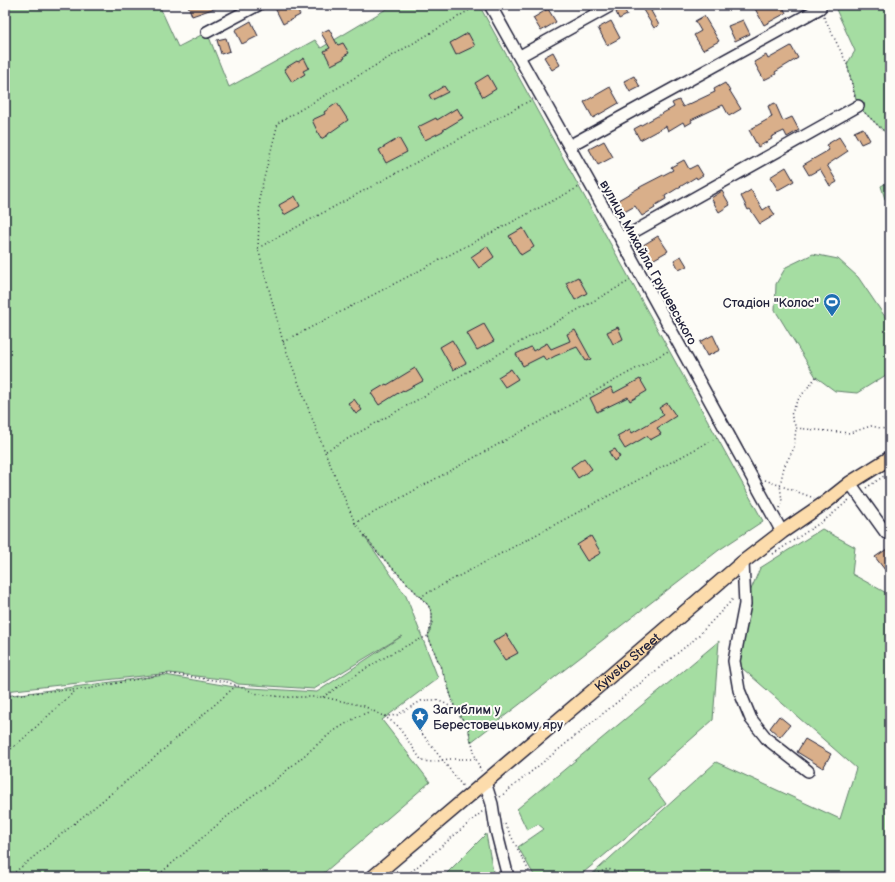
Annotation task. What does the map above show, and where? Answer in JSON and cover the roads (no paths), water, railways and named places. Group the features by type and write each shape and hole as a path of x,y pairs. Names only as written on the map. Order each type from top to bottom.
{"main road":[{"name":"Kyivska Street","path":"373,877 743,562 782,532 826,502 854,488 890,458"}],"street":[{"path":"206,32 258,5"},
{"name":"вулиця Михайла Грушевського","path":"490,5 520,56 782,532"},
{"path":"520,56 612,5"},
{"path":"569,146 820,8"},
{"path":"621,239 858,106"},
{"path":"854,488 886,533"},
{"path":"743,562 745,604 734,661 739,690 751,719 767,739 808,771"},
{"path":"485,782 493,808 496,830 508,877"}],"place":[{"name":"Стадіон \"Колос\"","path":"832,317"},
{"name":"Загиблим у Берестовецькому яру","path":"420,731"}]}
